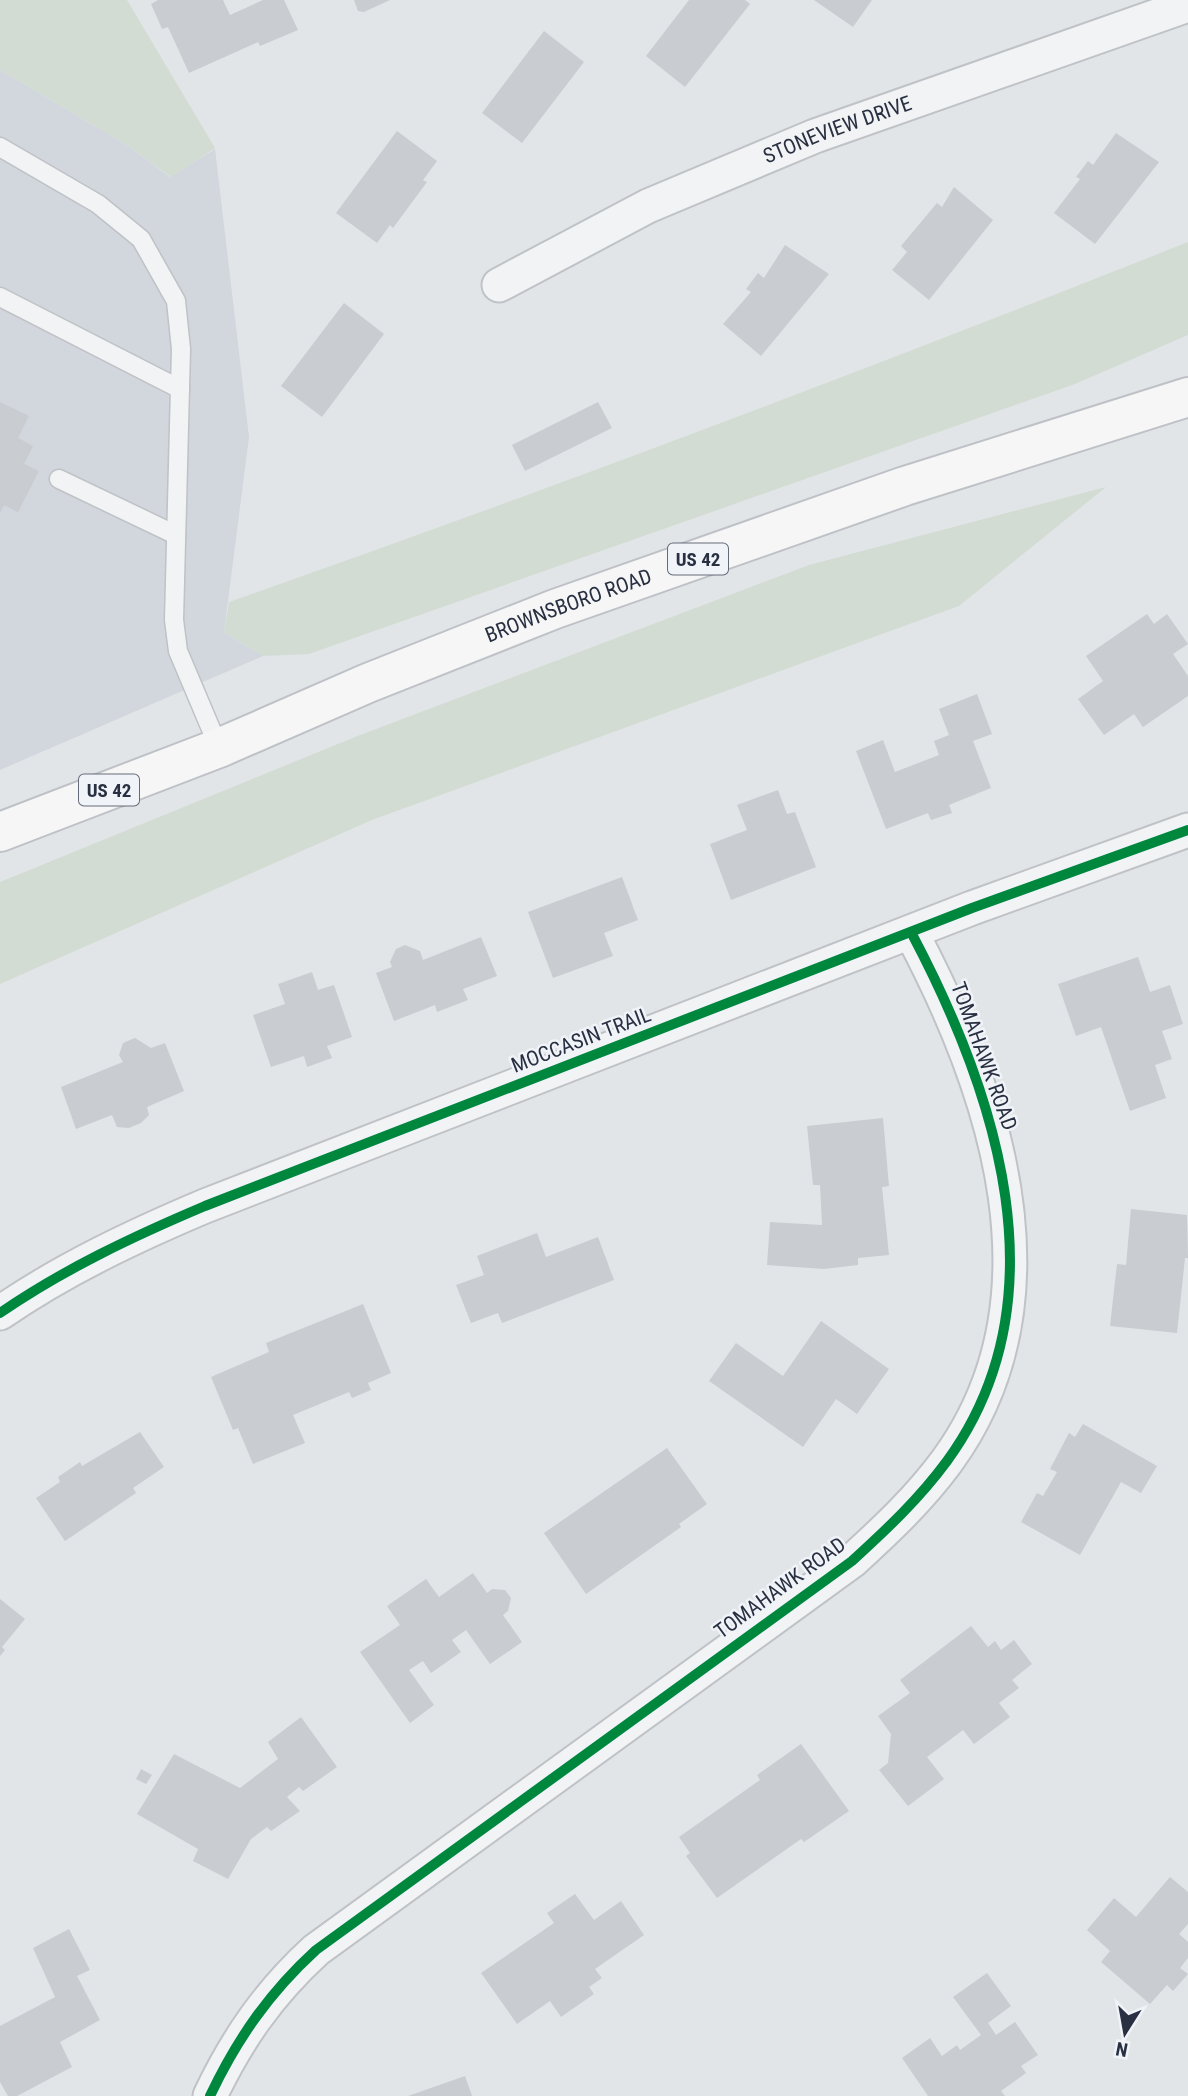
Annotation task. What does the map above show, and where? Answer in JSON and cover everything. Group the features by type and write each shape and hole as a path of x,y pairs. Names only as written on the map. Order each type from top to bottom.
{"main road":[{"name":"BROWNSBORO ROAD","path":"0,832 219,748 368,683 555,609 905,486 1188,397"}],"street":[{"name":"STONEVIEW DRIVE","path":"499,285 648,206 815,136 1188,5"},
{"name":"MOCCASIN TRAIL","path":"0,1313 34,1289 139,1234 205,1206 912,934 972,908 1188,830"},
{"name":"TOMAHAWK ROAD","path":"211,2096 241,2035 268,1998 316,1950 852,1561 906,1512 948,1460 981,1400 1002,1336 1010,1279 1008,1203 988,1113 936,980 912,934"}],"lane":[{"path":"0,147 98,204 141,239 176,301 181,349 174,620 178,651 219,748"},
{"path":"0,297 180,389"},
{"path":"59,479 176,535"}],"shaded area":[{"path":"0,0 127,0 215,148 171,177 125,144 0,70"},
{"path":"0,70 125,144 170,177 215,149 249,437 224,632 263,656 0,770"},
{"path":"1188,242 1188,335 1075,384 309,654 263,656 224,632 229,602 710,427"},
{"path":"1106,487 959,606 372,820 0,984 0,882 355,737 809,565"}],"building":[{"path":"158,0 223,0 230,15 263,0 284,0 298,30 260,46 258,42 189,73 168,27 162,29 151,4"},
{"path":"354,0 390,0 364,12 358,11"},
{"path":"689,0 745,0 750,4 685,87 646,56"},
{"path":"814,0 872,0 853,27"},
{"path":"544,31 584,62 522,143 482,113"},
{"path":"397,131 437,161 423,180 427,182 393,228 390,225 377,243 336,213"},
{"path":"1116,133 1159,162 1095,244 1054,213 1080,179 1076,177 1088,161 1093,165"},
{"path":"954,187 993,220 929,300 892,270 907,252 901,246 937,203 942,207"},
{"path":"785,245 829,274 761,356 723,324 751,292 746,289 758,273 764,278"},
{"path":"344,303 384,334 322,417 281,386"},
{"path":"0,402 29,416 18,438 33,446 24,464 39,471 18,512 4,505 0,513"},
{"path":"598,402 612,428 525,471 512,445"},
{"path":"1147,614 1154,624 1167,614 1188,644 1173,654 1188,676 1188,696 1143,727 1134,714 1104,735 1078,699 1103,681 1086,656"},
{"path":"977,694 992,734 973,741 991,788 949,805 952,813 931,820 928,813 886,829 856,751 883,740 895,772 939,755 934,741 949,735 939,709"},
{"path":"778,790 787,814 795,812 816,867 731,900 710,844 747,830 737,805"},
{"path":"622,877 638,920 604,933 613,956 553,978 528,912"},
{"path":"481,937 497,976 463,989 468,1000 437,1012 435,1005 394,1021 376,973 392,967 390,962 396,949 405,945 420,951 423,960"},
{"path":"1138,957 1150,992 1170,985 1183,1024 1162,1031 1172,1059 1155,1065 1166,1098 1130,1111 1101,1027 1076,1036 1058,984"},
{"path":"312,972 318,990 334,985 352,1037 327,1046 332,1058 307,1067 304,1056 271,1067 253,1015 285,1004 278,984"},
{"path":"135,1038 151,1048 165,1043 184,1091 147,1107 149,1115 141,1123 129,1128 117,1127 112,1115 76,1129 61,1087 123,1062 119,1055 123,1043"},
{"path":"883,1118 889,1186 882,1187 889,1255 858,1258 858,1265 824,1269 767,1265 770,1222 822,1225 820,1185 813,1185 807,1126"},
{"path":"1131,1209 1187,1215 1188,1258 1185,1258 1177,1333 1110,1326 1117,1264 1126,1265"},
{"path":"537,1233 546,1257 598,1237 614,1280 502,1323 498,1313 471,1323 456,1285 484,1275 477,1256"},
{"path":"363,1304 391,1373 368,1383 371,1390 352,1398 349,1392 293,1415 305,1443 253,1464 238,1428 233,1430 211,1377 269,1352 266,1343"},
{"path":"821,1321 889,1369 857,1414 836,1399 803,1447 709,1381 736,1343 783,1376"},
{"path":"1083,1424 1157,1466 1141,1493 1121,1482 1080,1555 1021,1522 1037,1493 1043,1496 1057,1472 1050,1469 1069,1433 1075,1437"},
{"path":"140,1432 164,1467 133,1488 136,1493 65,1541 36,1498 60,1482 58,1477 80,1462 82,1466"},
{"path":"667,1448 707,1504 679,1524 681,1527 586,1594 544,1533"},
{"path":"473,1573 487,1593 492,1589 505,1590 511,1598 508,1611 503,1615 522,1642 490,1664 466,1630 452,1640 461,1652 431,1673 423,1661 409,1670 434,1705 410,1723 360,1652 400,1625 387,1606 426,1579 439,1597"},
{"path":"0,1599 25,1619 2,1647 5,1650 0,1656"},
{"path":"971,1626 988,1647 995,1641 1001,1650 1014,1640 1032,1664 1012,1680 1019,1688 999,1703 1010,1717 974,1744 963,1730 927,1757 944,1779 908,1806 879,1770 888,1763 891,1734 878,1716 910,1693 900,1680"},
{"path":"301,1717 337,1767 303,1791 299,1787 287,1797 300,1811 271,1831 267,1827 251,1839 228,1879 193,1861 198,1849 137,1814 174,1754 240,1788 278,1759 268,1742"},
{"path":"801,1744 849,1811 804,1842 801,1839 717,1898 686,1856 690,1853 679,1837 760,1780 757,1775"},
{"path":"141,1769 152,1775 146,1784 136,1779"},
{"path":"1170,1877 1188,1892 1188,1924 1179,1934 1188,1942 1188,1958 1180,1968 1188,1974 1173,1991 1167,1985 1150,2004 1101,1962 1110,1951 1087,1930 1114,1898 1136,1917"},
{"path":"575,1894 594,1920 621,1901 644,1935 595,1969 602,1978 589,1987 594,1994 561,2017 550,2001 517,2024 481,1973 554,1923 547,1913"},
{"path":"69,1929 90,1970 77,1976 100,2020 60,2042 72,2067 17,2096 8,2096 0,2082 0,2026 55,1997 33,1948"},
{"path":"987,1973 1011,2006 988,2023 996,2035 1015,2022 1038,2055 1021,2066 1026,2073 1001,2091 1005,2096 928,2096 902,2058 930,2038 942,2056 957,2045 960,2050 981,2035 953,1997"},
{"path":"465,2076 472,2096 408,2096"}],"cycle path":[{"path":"0,1313 100,1254 205,1206 972,908 1188,830"},
{"path":"210,2096 231,2055 269,2000 316,1950 852,1561 914,1501 947,1461 983,1398 1003,1333 1010,1265 1005,1196 991,1128 970,1061 912,934"}]}
